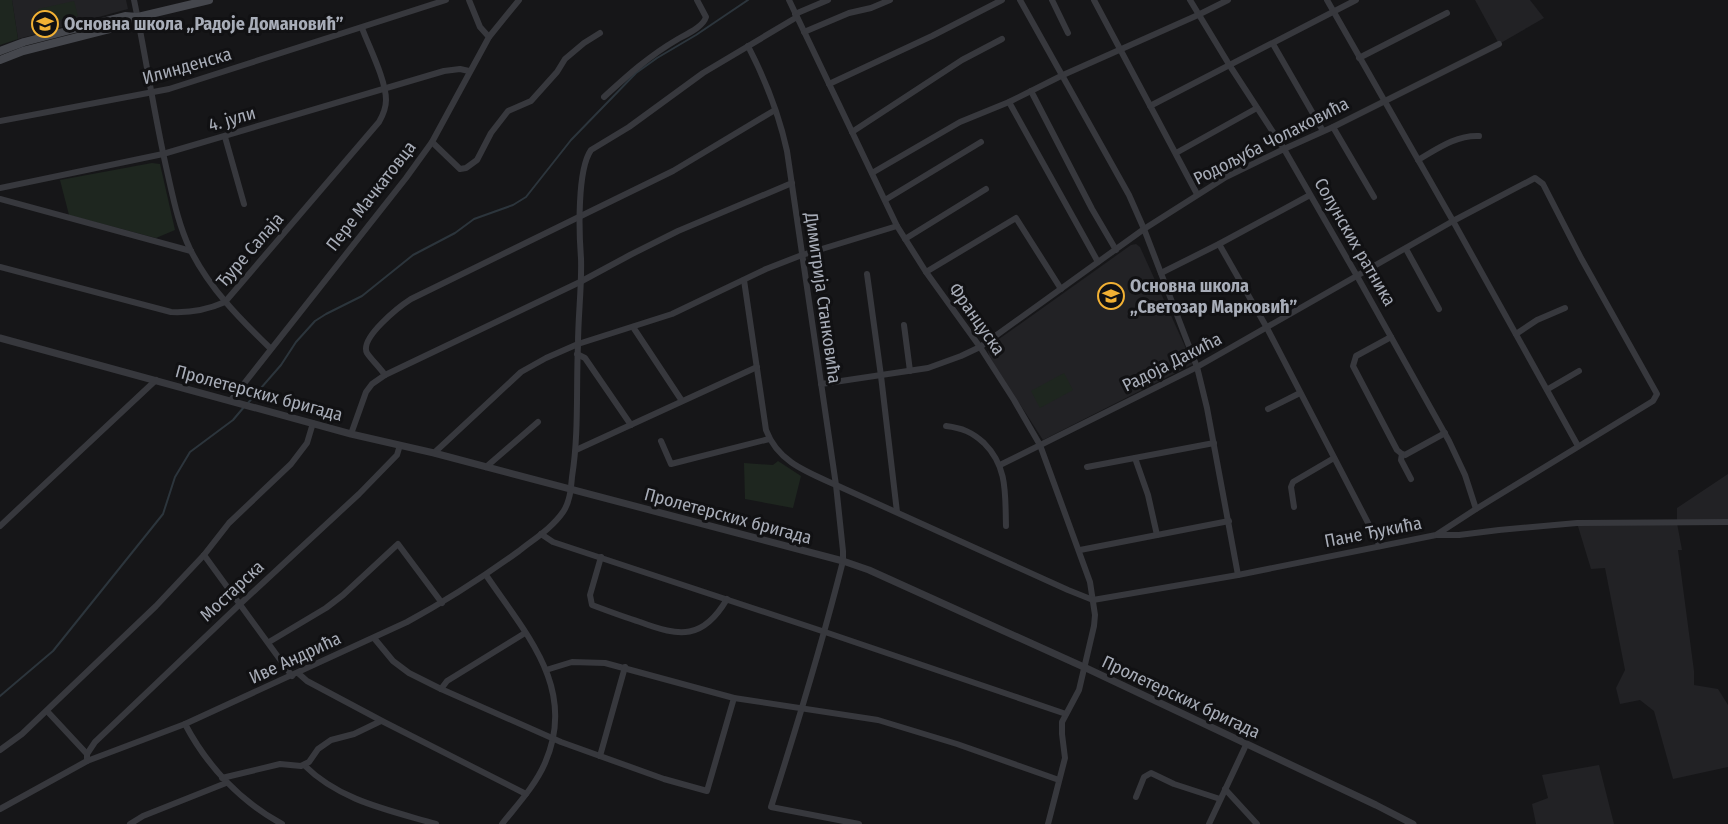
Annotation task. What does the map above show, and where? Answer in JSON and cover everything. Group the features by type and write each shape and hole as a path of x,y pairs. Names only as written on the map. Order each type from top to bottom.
{"main road":[{"path":"0,51 24,42 125,16 138,17 209,0"},
{"path":"0,60 23,51 129,24 138,17"}],"street":[{"path":"134,0 163,154 176,211 191,251 225,302 270,348"},
{"name":"Илинденска","path":"0,121 151,93 446,0"},
{"path":"469,0 480,27 489,37"},
{"name":"Пере Мачкатовца","path":"233,401 270,348 406,178 432,142 489,37 519,0"},
{"path":"604,97 656,52 703,22 706,16 697,0"},
{"name":"Француска","path":"789,0 897,226 926,272 980,347 1040,445 1080,550 1093,600 1094,626 1086,668 1076,698 1066,714"},
{"path":"748,46 796,15 828,0"},
{"path":"804,32 849,13 871,8 890,0"},
{"path":"829,84 932,36 1002,0"},
{"path":"1020,0 1129,195 1197,367 1214,443 1238,575"},
{"path":"1052,0 1068,33"},
{"path":"1094,0 1197,194"},
{"name":"Солунских ратника","path":"1190,0 1284,149 1357,276 1445,434 1465,475 1476,509"},
{"path":"872,173 944,130 1228,0"},
{"path":"1327,0 1548,389 1578,446"},
{"path":"1150,106 1356,0"},
{"path":"1359,58 1447,13"},
{"path":"362,28 385,89"},
{"path":"432,142 460,169 470,166 508,111 531,101 557,72 564,59 600,33"},
{"path":"852,132 962,60 1002,39"},
{"path":"1273,44 1323,131"},
{"name":"Родољуба Чолаковића","path":"821,384 928,368 943,364 980,347 1144,229 1226,177 1333,127 1499,44"},
{"name":"Димитрија Станковића","path":"748,46 781,124 792,183 836,485 843,551 843,561 825,632 771,807 859,824"},
{"name":"Иве Андрића","path":"0,808 87,757 105,754 185,724 374,638 442,603 486,575 541,534 564,510 570,490 576,450 581,260 579,231 586,160 591,150 612,138 703,73 748,46"},
{"name":"4. јули","path":"0,188 163,154 454,69 469,71"},
{"name":"Ђуре Салаја","path":"0,267 171,312 196,311 212,308 225,302 379,122 386,107 385,89"},
{"path":"1031,91 1092,209 1116,250"},
{"path":"1009,102 1098,262"},
{"path":"1176,153 1257,108"},
{"path":"385,375 366,347 378,329 397,309 422,294 673,171 775,110"},
{"path":"1333,127 1374,197"},
{"path":"1418,160 1457,139 1468,135 1479,136"},
{"path":"225,137 244,204"},
{"path":"885,200 981,142"},
{"name":"Радоја Дакића","path":"1000,465 1197,367 1453,221 1535,178 1543,184 1657,396"},
{"path":"351,434 366,392 372,384 385,375 580,282 678,231 792,183"},
{"path":"905,239 986,189"},
{"path":"1161,273 1311,195"},
{"path":"0,199 191,251"},
{"path":"926,272 1016,218 1061,289"},
{"path":"434,453 521,372 537,362 578,344 672,314 802,255 897,226"},
{"path":"1220,244 1267,328 1380,546"},
{"path":"1406,249 1439,309"},
{"path":"867,274 897,512"},
{"path":"744,280 766,430 769,439 782,456 836,485 1093,600"},
{"path":"1516,334 1537,320 1565,308"},
{"path":"904,326 910,371"},
{"path":"633,327 682,401"},
{"path":"1390,337 1356,356 1353,366 1397,450 1402,454 1408,453 1445,434"},
{"name":"Пролетерских бригада","path":"0,338 256,406 351,434 434,453 843,561 889,579 1086,668 1413,824"},
{"path":"578,354 585,358 632,425"},
{"path":"576,450 757,367"},
{"path":"1548,389 1579,372"},
{"path":"0,526 156,380"},
{"path":"1268,409 1300,393"},
{"name":"Пане Ђукића","path":"1093,600 1238,575 1436,535 1653,401 1657,396"},
{"path":"486,467 538,422"},
{"path":"0,750 47,711 156,606 204,555 229,523 291,464 307,443 314,423"},
{"path":"946,426 974,434 990,450 1000,465 1006,526"},
{"path":"661,441 671,464 769,439"},
{"path":"1087,467 1214,443"},
{"name":"Мостарска","path":"87,757 99,739 359,494 397,455 400,445"},
{"path":"1402,454 1401,459 1411,480"},
{"path":"1135,458 1148,495 1157,535"},
{"path":"1294,507 1291,487 1293,483 1335,458"},
{"path":"1080,550 1229,521"},
{"path":"1436,535 1453,536 1577,523 1728,522"},
{"path":"1452,524 1450,531 1453,536"},
{"path":"541,534 553,542 1066,714 1062,722 1065,758 1048,824"},
{"path":"269,642 326,608 398,544 442,603"},
{"path":"204,555 295,674 381,721 526,794"},
{"path":"602,557 590,595 592,604 661,630 682,633 700,628 718,614 727,599"},
{"path":"486,575 537,650 546,670 554,698 555,723 545,762 526,794 502,824"},
{"path":"441,689 447,681 525,633"},
{"path":"374,638 393,661 409,673 441,689 552,739 707,792 734,698"},
{"path":"546,670 572,662 604,663 734,698 878,720 957,744 1059,780"},
{"path":"600,756 625,668"},
{"path":"47,711 87,757"},
{"path":"130,824 142,816 224,780 280,764 296,767 304,765 318,749 331,740 354,734 381,721"},
{"path":"185,724 192,738 224,780 252,805 282,824"},
{"path":"99,739 99,748 105,754"},
{"path":"1209,824 1246,745"},
{"path":"304,765 318,778 352,798 436,824"},
{"path":"1136,797 1144,777 1151,773 1174,784 1220,799"},
{"path":"1225,789 1257,824"}],"shaded area":[{"path":"0,0 12,0 18,39 0,45"},
{"name":"Основна школа „Радоје Домановић”","path":"12,0 126,0 128,9 18,39"},
{"path":"1475,0 1530,0 1544,18 1499,44"},
{"path":"74,1 78,16 41,25 38,9"},
{"path":"152,163 160,164 175,230 156,238 69,215 60,180"},
{"name":"Основна школа „Светозар Марковић”","path":"1136,244 1140,247 1193,364 1043,440 989,356 988,350 992,344 1131,245"},
{"path":"1064,373 1073,390 1040,408 1031,391"},
{"path":"778,461 801,476 793,508 745,499 744,463 773,465"},
{"path":"1728,474 1728,522 1677,523 1682,550 1678,550 1694,685 1718,689 1728,705 1728,767 1673,779 1654,711 1640,700 1620,704 1616,688 1625,670 1605,568 1591,569 1577,523 1677,522 1677,508"},
{"path":"1599,765 1614,824 1536,824 1532,804 1548,798 1542,775"}],"waterway":[{"path":"248,403 315,321 362,296 413,255 455,233 474,219 513,205 526,197 571,140 636,73 748,0"},
{"path":"0,696 53,651 163,514 175,477 190,452 233,420 244,407"}],"place":[{"name":"Основна школа „Радоје Домановић”","path":"45,24"},
{"name":"Основна школа „Светозар Марковић”","path":"1111,296"}]}
